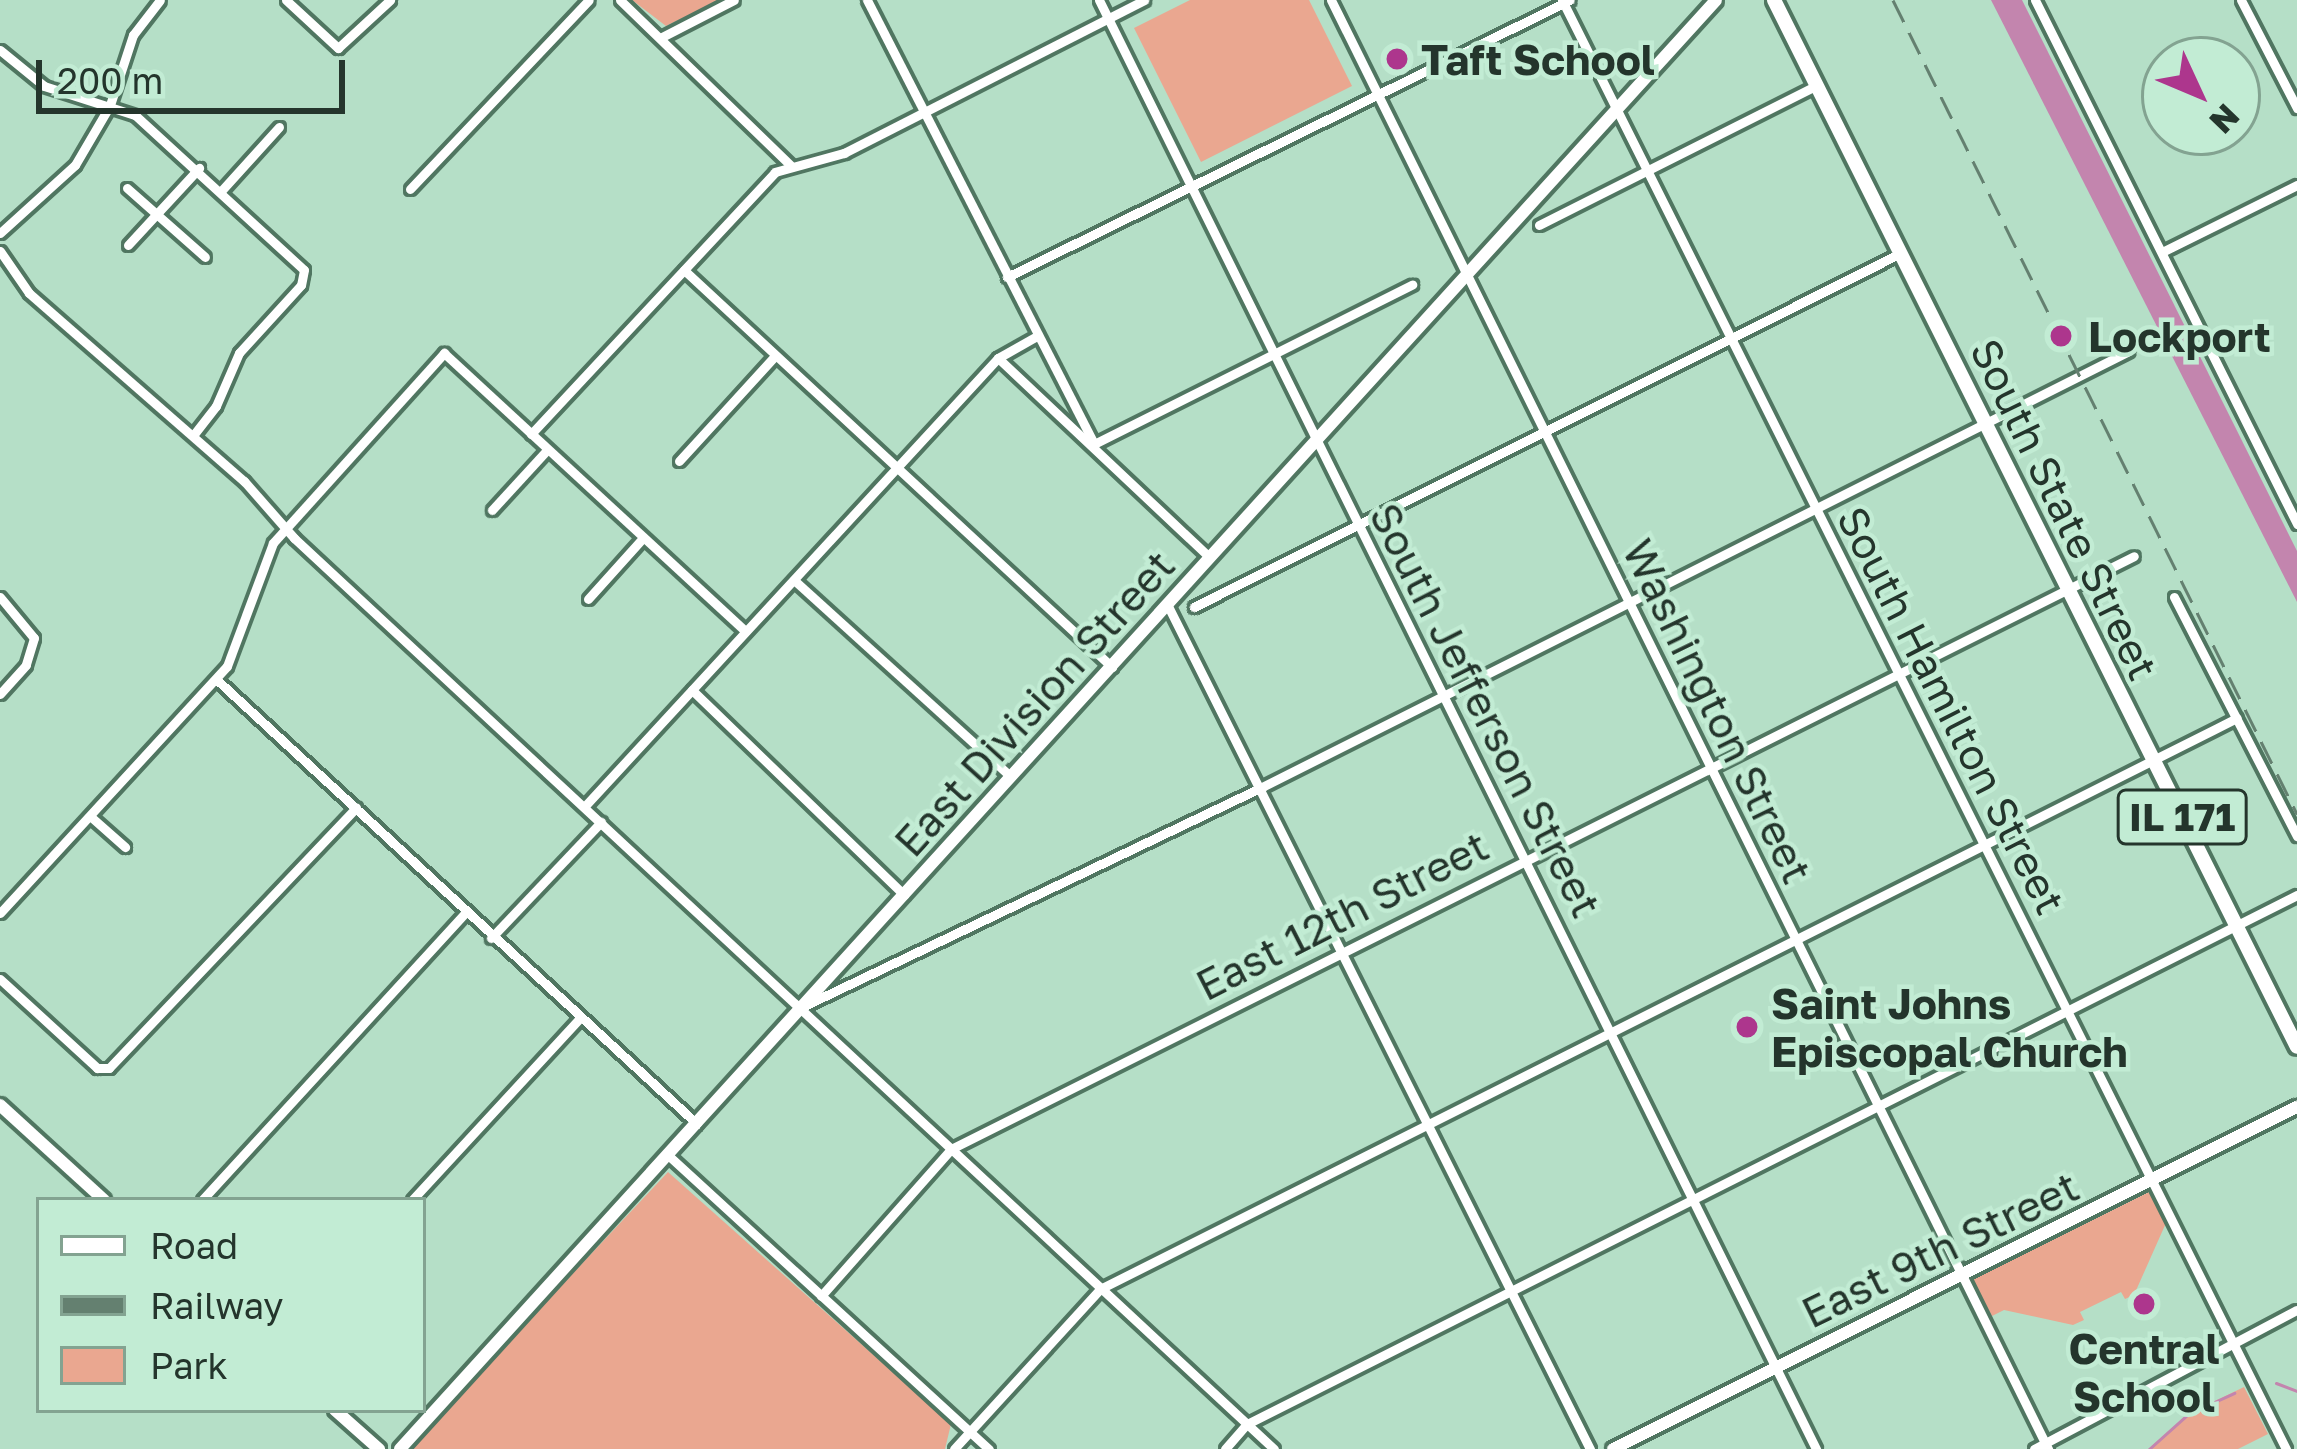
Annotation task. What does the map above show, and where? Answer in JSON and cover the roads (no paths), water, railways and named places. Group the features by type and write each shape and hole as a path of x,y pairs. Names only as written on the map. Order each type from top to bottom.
{"main road":[{"name":"South State Street","path":"1774,0 2297,1047"}],"street":[{"path":"0,233 63,179 110,105 133,35 160,0"},
{"path":"286,0 338,48 390,0"},
{"path":"410,189 589,0"},
{"path":"620,0 790,165"},
{"path":"660,38 734,0"},
{"path":"867,0 1094,444"},
{"name":"South Jefferson Street","path":"1100,0 1316,446 1444,694 1816,1449"},
{"path":"531,434 775,172 829,160 1144,0"},
{"name":"Washington Street","path":"1330,0 2047,1446"},
{"name":"East Division Street","path":"400,1449 1316,446 1716,0"},
{"path":"2036,0 2297,524"},
{"path":"2241,0 2297,108"},
{"path":"1007,277 1565,1"},
{"name":"South Hamilton Street","path":"1565,1 1811,508 2286,1449"},
{"path":"0,50 44,86 135,115 304,270 301,285 239,353 216,406 193,435"},
{"path":"1539,225 1817,85"},
{"path":"222,190 279,127"},
{"path":"128,245 199,169"},
{"path":"2162,252 2297,185"},
{"path":"127,188 205,257"},
{"path":"0,251 29,293 193,435 584,808 1274,1449"},
{"path":"1194,608 1901,253"},
{"path":"684,270 1112,667"},
{"path":"1094,444 1412,285"},
{"path":"584,808 998,358 1037,335"},
{"path":"802,1007 1262,787 1984,418 2129,350"},
{"path":"0,914 216,679 240,641 261,566 288,526 444,353 745,632"},
{"path":"679,461 775,356"},
{"path":"998,358 1210,558"},
{"path":"493,510 547,450"},
{"path":"588,599 644,538"},
{"name":"East 12th Street","path":"821,1296 950,1149 2134,556"},
{"path":"794,580 1012,778"},
{"path":"0,597 29,623 34,638 26,665 0,694"},
{"path":"2174,597 2297,836"},
{"path":"1168,606 1590,1449"},
{"path":"216,679 464,914 697,1124"},
{"path":"692,690 904,895"},
{"path":"953,1449 1100,1288 2237,718"},
{"path":"0,979 97,1068 109,1068 356,808"},
{"path":"90,816 125,847"},
{"path":"491,938 601,822"},
{"path":"1225,1449 1247,1424 2297,895"},
{"path":"205,1197 464,914"},
{"path":"415,1197 580,1018"},
{"path":"0,1105 101,1197"},
{"name":"East 9th Street","path":"1613,1449 2297,1107"},
{"path":"669,1156 989,1449"},
{"path":"2034,1449 2297,1310"},
{"path":"338,1413 379,1449"}],"waterway":[{"path":"2276,1383 2297,1391"},
{"path":"2149,1449 2188,1414 2234,1393"}],"railway":[{"path":"1893,0 2297,814"}],"place":[{"name":"Taft School","path":"1397,59"},
{"name":"Lockport","path":"2061,336"},
{"name":"Saint Johns Episcopal Church","path":"1747,1027"},
{"name":"Central School","path":"2144,1304"}]}
